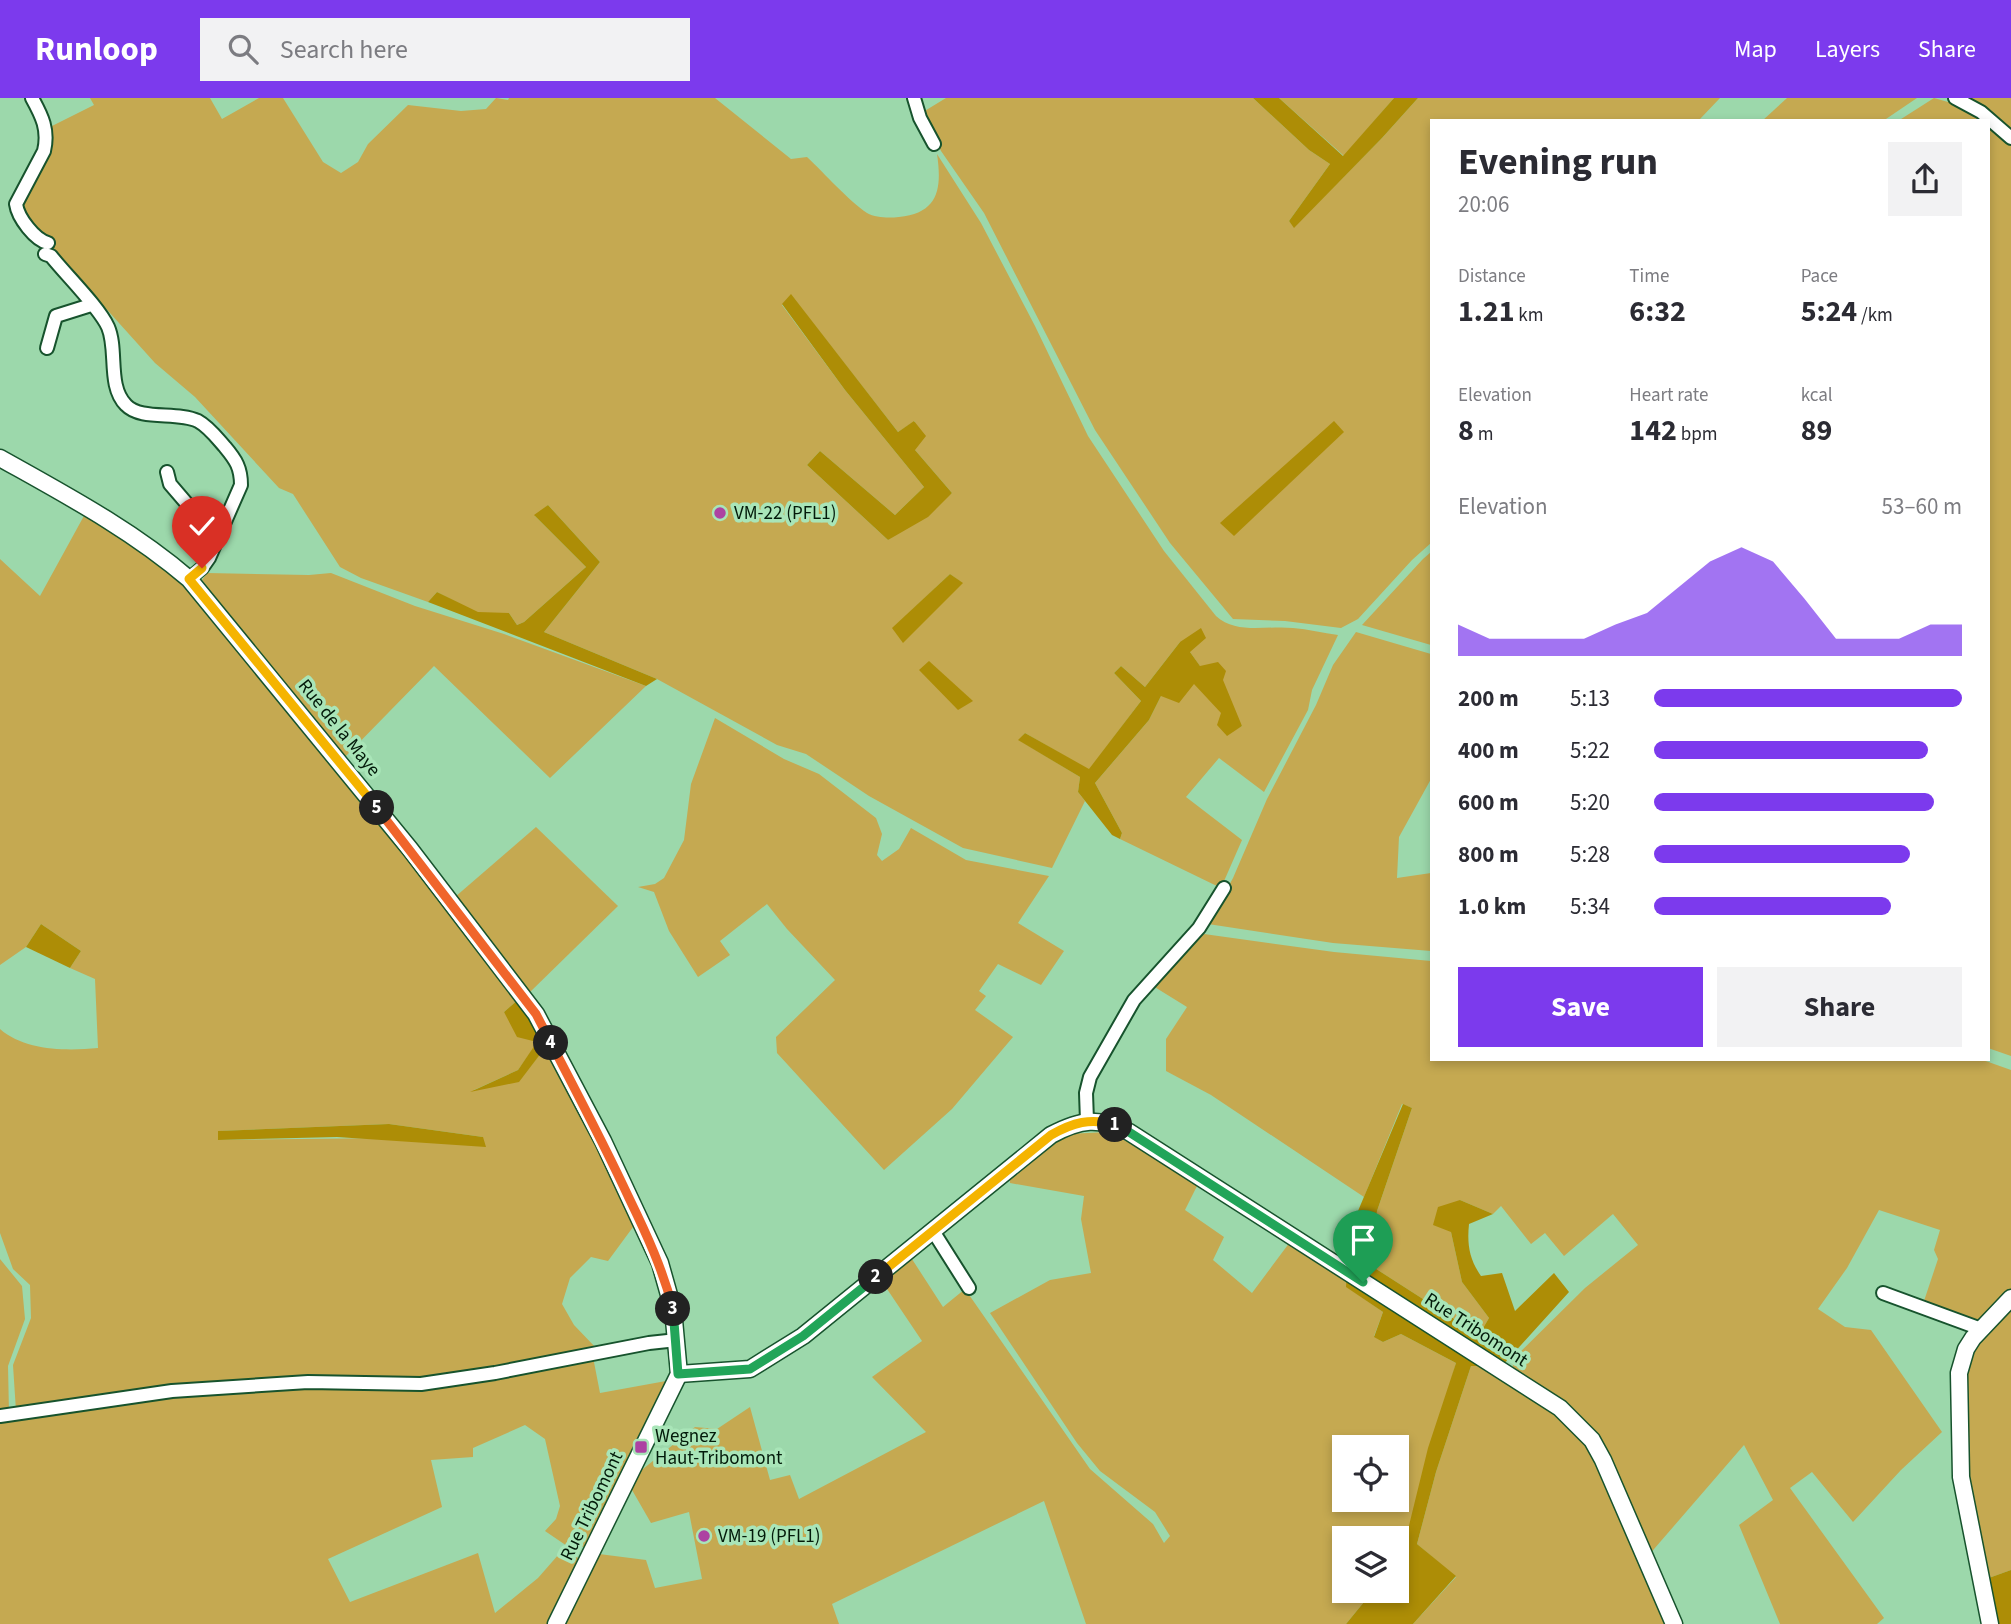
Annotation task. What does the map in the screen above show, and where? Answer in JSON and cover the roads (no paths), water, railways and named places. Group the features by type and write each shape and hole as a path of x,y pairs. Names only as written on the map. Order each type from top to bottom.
{"street":[{"path":"32,98 43,120 46,141 16,204 20,217 104,318 110,332 118,393 124,404 133,411 188,417 200,422 238,461 241,485 218,540 202,568 189,579"},
{"path":"914,98 920,118 934,144"},
{"path":"1955,98 1988,119"},
{"path":"1990,120 2011,138"},
{"path":"47,348 56,316 91,304"},
{"name":"Rue de la Maye","path":"0,458 115,523 163,556 189,579 410,849 536,1014 603,1142 660,1263 673,1309 678,1374"},
{"path":"166,472 170,484 218,540"},
{"path":"678,1374 750,1369 803,1336 1051,1135 1069,1125 1087,1121 1086,1093 1090,1077 1128,1011 1199,928 1224,888"},
{"name":"Rue Tribomont","path":"1087,1121 1112,1124 1129,1132 1560,1408 1592,1440 1603,1460 1674,1624"},
{"path":"933,1231 969,1289"},
{"path":"1883,1293 1981,1329"},
{"path":"1990,1624 1968,1517 1960,1461 1959,1386 1961,1361 1966,1349 2011,1298"},
{"path":"0,1416 172,1391 308,1382 421,1384 677,1340"},
{"name":"Rue Tribomont","path":"556,1624 678,1374"}],"place":[{"name":"VM-22 (PFL1)","path":"720,513"},
{"name":"Wegnez Haut-Tribomont","path":"641,1447"},
{"name":"VM-19 (PFL1)","path":"704,1536"}]}
